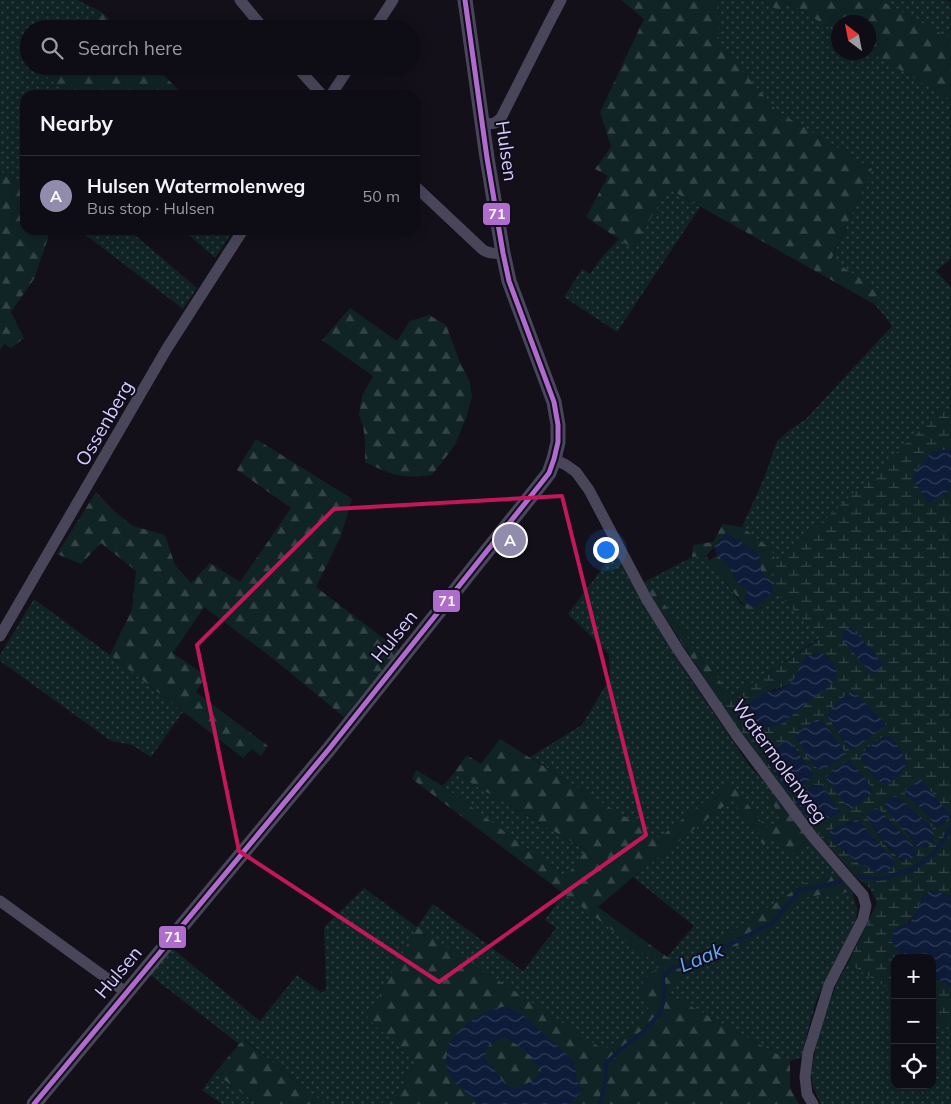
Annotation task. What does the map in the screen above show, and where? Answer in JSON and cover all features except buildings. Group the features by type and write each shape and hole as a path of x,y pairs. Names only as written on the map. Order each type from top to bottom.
{"street":[{"path":"240,0 257,20"},
{"path":"380,20 393,0"},
{"name":"Hulsen","path":"34,1104 342,734 549,473 558,442 558,424 554,402 510,281 503,253 487,158 465,0"},
{"path":"483,125 495,123 501,118 562,0"},
{"path":"304,75 318,90"},
{"path":"334,90 344,75"},
{"path":"420,191 485,252 503,253"},
{"name":"Ossenberg","path":"0,636 166,350 240,235"},
{"name":"Watermolenweg","path":"554,460 576,472 589,490 646,598 677,648 737,736 812,836 863,895 866,906 863,919 829,985 808,1053 805,1078 807,1094 812,1104"},
{"path":"0,901 127,993"}],"highlighted area":[{"path":"562,496 646,835 439,982 239,851 197,645 334,509"}],"green space":[{"path":"0,0 77,0 102,12 93,20 20,20 20,75 45,75 63,90 20,90 20,185 0,171"},
{"path":"621,0 719,0 717,42 777,111 872,169 831,260 882,291 874,304 669,189 632,248 586,217 608,176 595,169 611,147 600,112 644,19"},
{"path":"719,0 759,0 780,11 786,1 831,29 831,60 876,60 876,55 951,100 951,259 936,271 951,287 951,415 944,409 777,565 771,549 742,527 765,476 777,441 806,419 892,326 874,304 881,291 831,261 872,169 777,111 717,42"},
{"path":"759,0 880,0 951,39 951,100 876,55 876,15 831,15 831,29 786,1 780,11"},
{"path":"880,0 946,0 951,2 951,39"},
{"path":"102,12 110,20 93,20"},
{"path":"45,75 164,75 178,90 63,90"},
{"path":"0,171 20,185 20,235 48,235 48,238 34,279 11,312 24,338 11,348 4,344 0,350"},
{"path":"669,189 700,207 617,332 564,297 582,269 590,274 602,257 619,239 632,248"},
{"path":"86,235 135,235 197,288 183,309"},
{"path":"189,235 230,235 215,258"},
{"path":"350,308 397,341 410,321 429,315 446,325 459,360 469,380 472,396 466,418 455,445 432,475 397,475 365,462 363,425 359,415 362,396 373,376 322,340"},
{"path":"944,408 951,415 951,816 951,896 936,891 922,897 915,914 903,926 896,949 904,954 891,954 891,990 848,963 877,903 870,888 857,878 817,833 722,705 821,638 778,594 770,571","holes":["821,653 829,657 749,713 768,692 787,685 795,679 803,661","848,694 885,723 850,750 830,720 833,706","883,737 898,747 907,764 892,780 876,779 861,756 867,748","790,742 813,772 813,775 788,792 766,759 767,754 781,743","814,785 808,820 794,798","905,794 951,816 937,828 929,816","879,809 913,846 904,861 891,850 872,826","857,819 885,851 892,856 881,873 856,862 833,841 830,831"]},
{"path":"256,439 352,499 341,536 316,587 399,650 344,717 271,657 204,607 173,653 206,676 196,692 268,746 261,756 252,749 243,758 110,655 132,610 136,571 101,543 81,564 57,554 96,492 114,511 133,526 165,535 175,565 191,583 210,563 240,582 291,508 237,470"},
{"path":"723,524 742,527 771,549 777,565 770,571 778,594 756,612 749,612 709,561 717,555 733,569 734,578 747,589 745,601 756,606 770,594 761,573 758,553 726,533 706,556 692,557 693,545 713,542"},
{"path":"618,554 685,671 749,765 775,794 769,799 783,820 766,828 730,781 659,839 530,757 582,725 610,678 609,654 568,614 610,558"},
{"path":"706,556 741,604 756,612 778,594 821,637 732,697 689,640 648,580 692,557"},
{"path":"648,580 689,640 732,697 722,705 643,583"},
{"path":"34,599 183,712 151,757 132,745 111,741 0,661 0,655"},
{"path":"500,739 659,838 730,781 766,828 783,820 769,799 775,794 811,841 789,856 774,838 763,845 732,800 633,877 598,907 667,957 685,962 715,945 748,920 802,884 833,875 843,878 852,892 808,897 793,907 767,931 711,960 678,980 665,992 790,1061 790,1088 799,1104 381,1104 400,1089 416,1062 367,1018 417,927 604,1050 639,1026 650,1011 641,998 639,988 645,979 660,966 412,779 416,770 443,786 566,877 586,850 454,773 467,755 481,764"},
{"path":"454,773 587,851 566,877 443,786"},
{"path":"732,800 763,845 774,838 811,841 843,878 802,884 748,920 715,945 685,962 667,957 694,926 633,877"},
{"path":"364,888 417,927 433,904 523,971 556,928 545,920 564,893 661,967 645,979 641,998 650,1011 639,1026 604,1050 416,1062 400,1089 381,1104 325,1104 245,1040 239,1044 150,975 172,948 260,1021 297,975 322,993 326,988 324,927"},
{"path":"852,892 857,909 856,920 817,998 803,1057 790,1061 665,992 678,980 711,960 767,931 793,907 808,897"},
{"path":"848,963 891,990 891,1089 936,1089 936,1020 951,1029 951,1104 821,1104 814,1089 811,1074 817,1040 836,985"},
{"path":"936,977 951,987 951,1029 936,1020"},
{"path":"244,1040 325,1104 257,1104 215,1073"},
{"path":"215,1073 257,1104 222,1104 202,1090"}],"water":[{"path":"951,450 951,488 928,503 912,477 932,452"},
{"path":"726,533 759,553 761,572 772,582 773,590 771,593 757,605 750,608 745,601 747,589 734,578 732,569 717,555 714,547"},
{"path":"852,628 884,665 876,673 869,672 844,641 841,635 846,629"},
{"path":"821,653 829,658 836,669 834,682 780,725 768,727 758,724 749,712 748,705 758,696 789,684 794,679 806,657"},
{"path":"853,691 885,723 885,727 850,750 828,715 834,705"},
{"path":"816,720 823,722 846,753 822,770 815,767 795,736"},
{"path":"889,736 900,749 907,764 899,775 886,783 876,779 860,756 873,744"},
{"path":"785,740 790,742 813,772 812,778 793,791 788,792 766,759 767,754"},
{"path":"850,760 872,788 872,793 852,809 848,808 826,778 834,770"},
{"path":"921,779 951,816 937,828 929,816 905,794 905,790"},
{"path":"814,785 822,785 841,813 821,820 808,820 794,798 798,793"},
{"path":"892,796 897,796 932,827 933,842 928,847 918,847 886,809 886,802"},
{"path":"876,808 913,846 917,855 904,861 889,847 866,816"},
{"path":"857,819 894,860 895,864 889,870 881,873 860,865 833,841 830,831 836,826 848,824"},
{"path":"929,891 936,891 951,896 951,987 936,977 936,954 904,954 896,949 892,942 895,928 911,921 922,897"},
{"path":"507,1006 523,1015 574,1061 577,1081 582,1091 571,1103 479,1104 454,1082 447,1070 448,1045 455,1035 469,1022 489,1010","holes":["502,1037 524,1050 541,1070 535,1079 516,1089 505,1084 485,1058 487,1047"]}],"waterway":[{"name":"Laak","path":"857,876 879,879 911,870 930,857 944,840 951,826"},
{"name":"Laak","path":"600,1104 606,1079 606,1063 644,1031 661,1012 664,997 663,977 673,967 690,965 772,923 799,890 841,881"}],"transit line":[{"name":"71","path":"34,1104 329,749 549,473 558,442 558,425 554,402 509,281 487,158 465,0"}],"place":[{"name":"Hulsen Watermolenweg","path":"510,540"}]}
